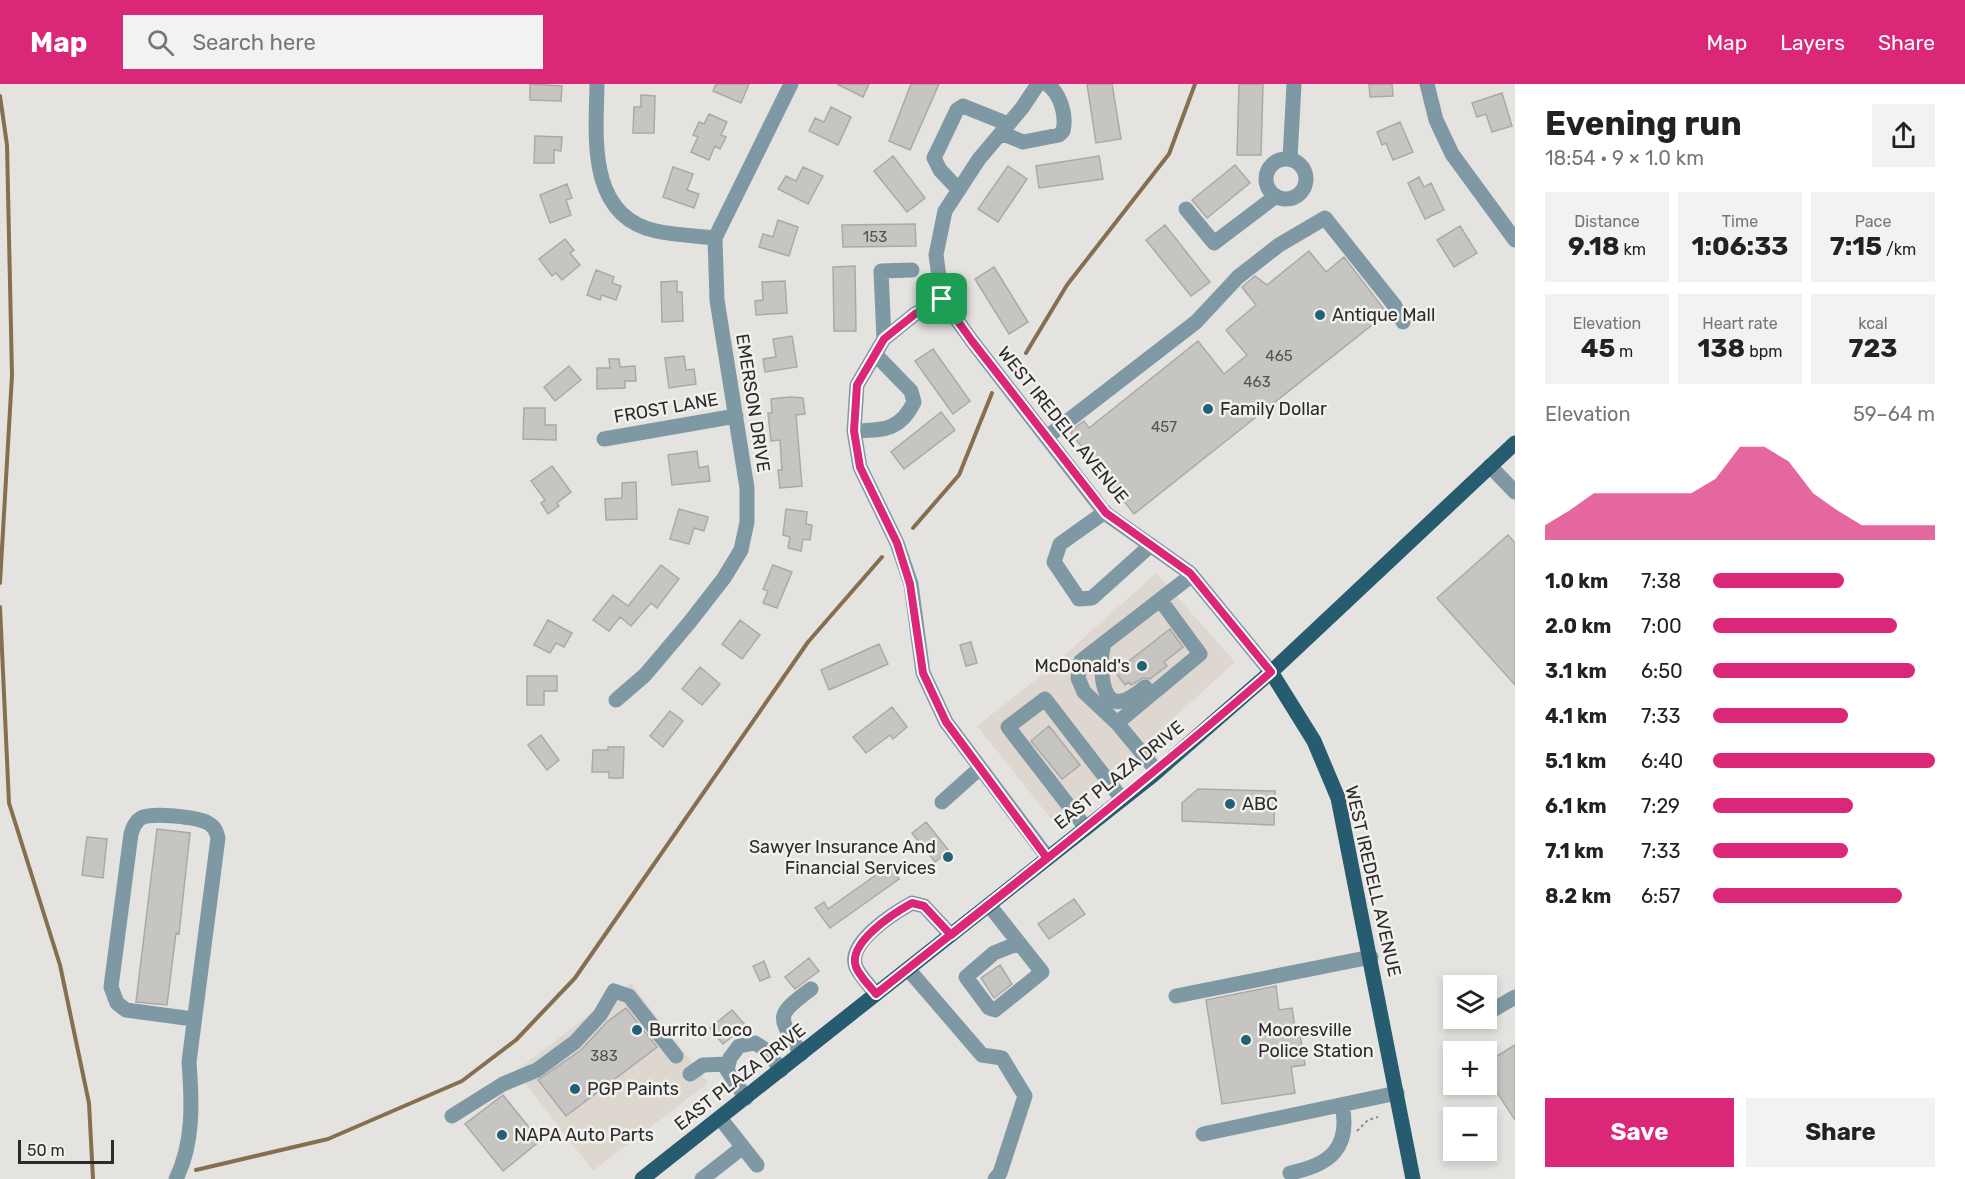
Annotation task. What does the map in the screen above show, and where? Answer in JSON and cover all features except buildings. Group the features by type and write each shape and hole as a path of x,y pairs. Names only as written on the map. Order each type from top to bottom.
{"main road":[{"name":"EAST PLAZA DRIVE","path":"648,1177 1157,771 1271,672 1515,443"},
{"name":"WEST IREDELL AVENUE","path":"1271,672 1314,741 1338,798 1413,1179"}],"street":[{"path":"597,84 596,144 600,178 612,203 633,222 654,231 715,238"},
{"name":"EMERSON DRIVE","path":"616,700 645,675 689,623 724,578 741,550 747,522 747,488 717,300 715,238 748,167 791,84"},
{"path":"1038,84 979,159 945,211 936,255 942,299 915,314 884,339 857,385 854,431 860,467 897,543 910,584 923,673 946,722 1047,858"},
{"path":"959,190 940,170 934,158 957,110 963,106 975,109 1023,142 1063,131 1064,120 1058,94 1047,84"},
{"path":"1290,159 1294,84"},
{"path":"1427,84 1436,120 1452,154 1515,240"},
{"path":"1186,209 1214,243 1276,196 1291,198 1304,189 1306,174 1297,161 1282,159 1269,168 1267,183 1276,196"},
{"path":"1047,436 1197,322 1238,277 1279,245 1325,218 1395,306 1403,322"},
{"path":"884,339 881,271 912,270"},
{"name":"WEST IREDELL AVENUE","path":"942,299 1105,512 1117,523 1192,575 1271,672"},
{"path":"854,431 889,429 908,414 914,402 911,391 876,354"},
{"name":"FROST LANE","path":"604,439 736,416"},
{"path":"1490,466 1515,492"},
{"path":"1105,512 1060,544 1054,562 1078,599 1092,598 1151,545"},
{"path":"1157,771 1117,723 1084,692 1077,678 1081,661 1192,575"},
{"path":"1117,723 1200,654 1161,601"},
{"path":"1104,643 1099,659 1106,694 1110,699 1119,702 1130,699 1196,648"},
{"path":"1086,828 1008,728 1045,699 1122,799"},
{"path":"942,802 980,768"},
{"path":"176,1179 189,1139 192,1097 189,1062 193,1019 218,838 215,828 206,822 154,815 143,817 135,823 131,834 111,987 113,996 126,1010 193,1019"},
{"path":"876,994 856,967 854,953 860,943 894,915 912,903 924,906 951,935"},
{"path":"989,905 1042,972 995,1010 989,1008 966,976 994,953 1019,943"},
{"path":"1176,996 1371,957"},
{"path":"908,969 982,1055 1002,1058 1025,1096 1000,1173 995,1179"},
{"path":"801,1054 784,1024 783,1015 786,1008 811,989"},
{"path":"452,1116 502,1083 537,1070 575,1042 600,1015 614,991 629,996 676,1056"},
{"path":"1497,1008 1515,997"},
{"path":"746,1098 726,1070 739,1046 755,1043 766,1050 781,1070"},
{"path":"690,1074 703,1065 728,1064"},
{"path":"1203,1134 1397,1093"},
{"path":"1290,1173 1317,1166 1331,1157 1345,1132 1342,1105"},
{"path":"720,1118 757,1165"},
{"path":"702,1179 743,1147"}],"shaded area":[{"name":"McDonald's","path":"1156,573 1235,662 1124,763 1052,820 977,726 1049,669"},
{"path":"631,983 708,1083 593,1171 516,1071"}],"waterway":[{"path":"1026,353 1067,285 1169,154 1195,84"},
{"path":"0,96 7,145 12,375 0,583"},
{"path":"913,528 959,475 992,393"},
{"path":"196,1170 328,1139 462,1081 516,1040 575,978 808,642 882,557"},
{"path":"0,607 9,803 60,965 89,1103 93,1179"}],"place":[{"name":"Antique Mall","path":"1320,315"},
{"name":"Family Dollar","path":"1208,409"},
{"name":"McDonald's","path":"1142,666"},
{"name":"ABC","path":"1230,804"},
{"name":"Sawyer Insurance And Financial Services","path":"948,857"},
{"name":"Burrito Loco","path":"637,1030"},
{"name":"Mooresville Police Station","path":"1246,1040"},
{"name":"PGP Paints","path":"575,1089"},
{"name":"NAPA Auto Parts","path":"502,1135"}],"route":[{"path":"942,299 915,314 884,339 857,385 854,431 860,467 897,543 910,584 923,673 946,722 1047,858 951,935 876,994 856,967 854,953 860,943 902,908 912,903 924,906 951,935 1153,775 1271,672 1190,573 1106,513 942,299"}]}
